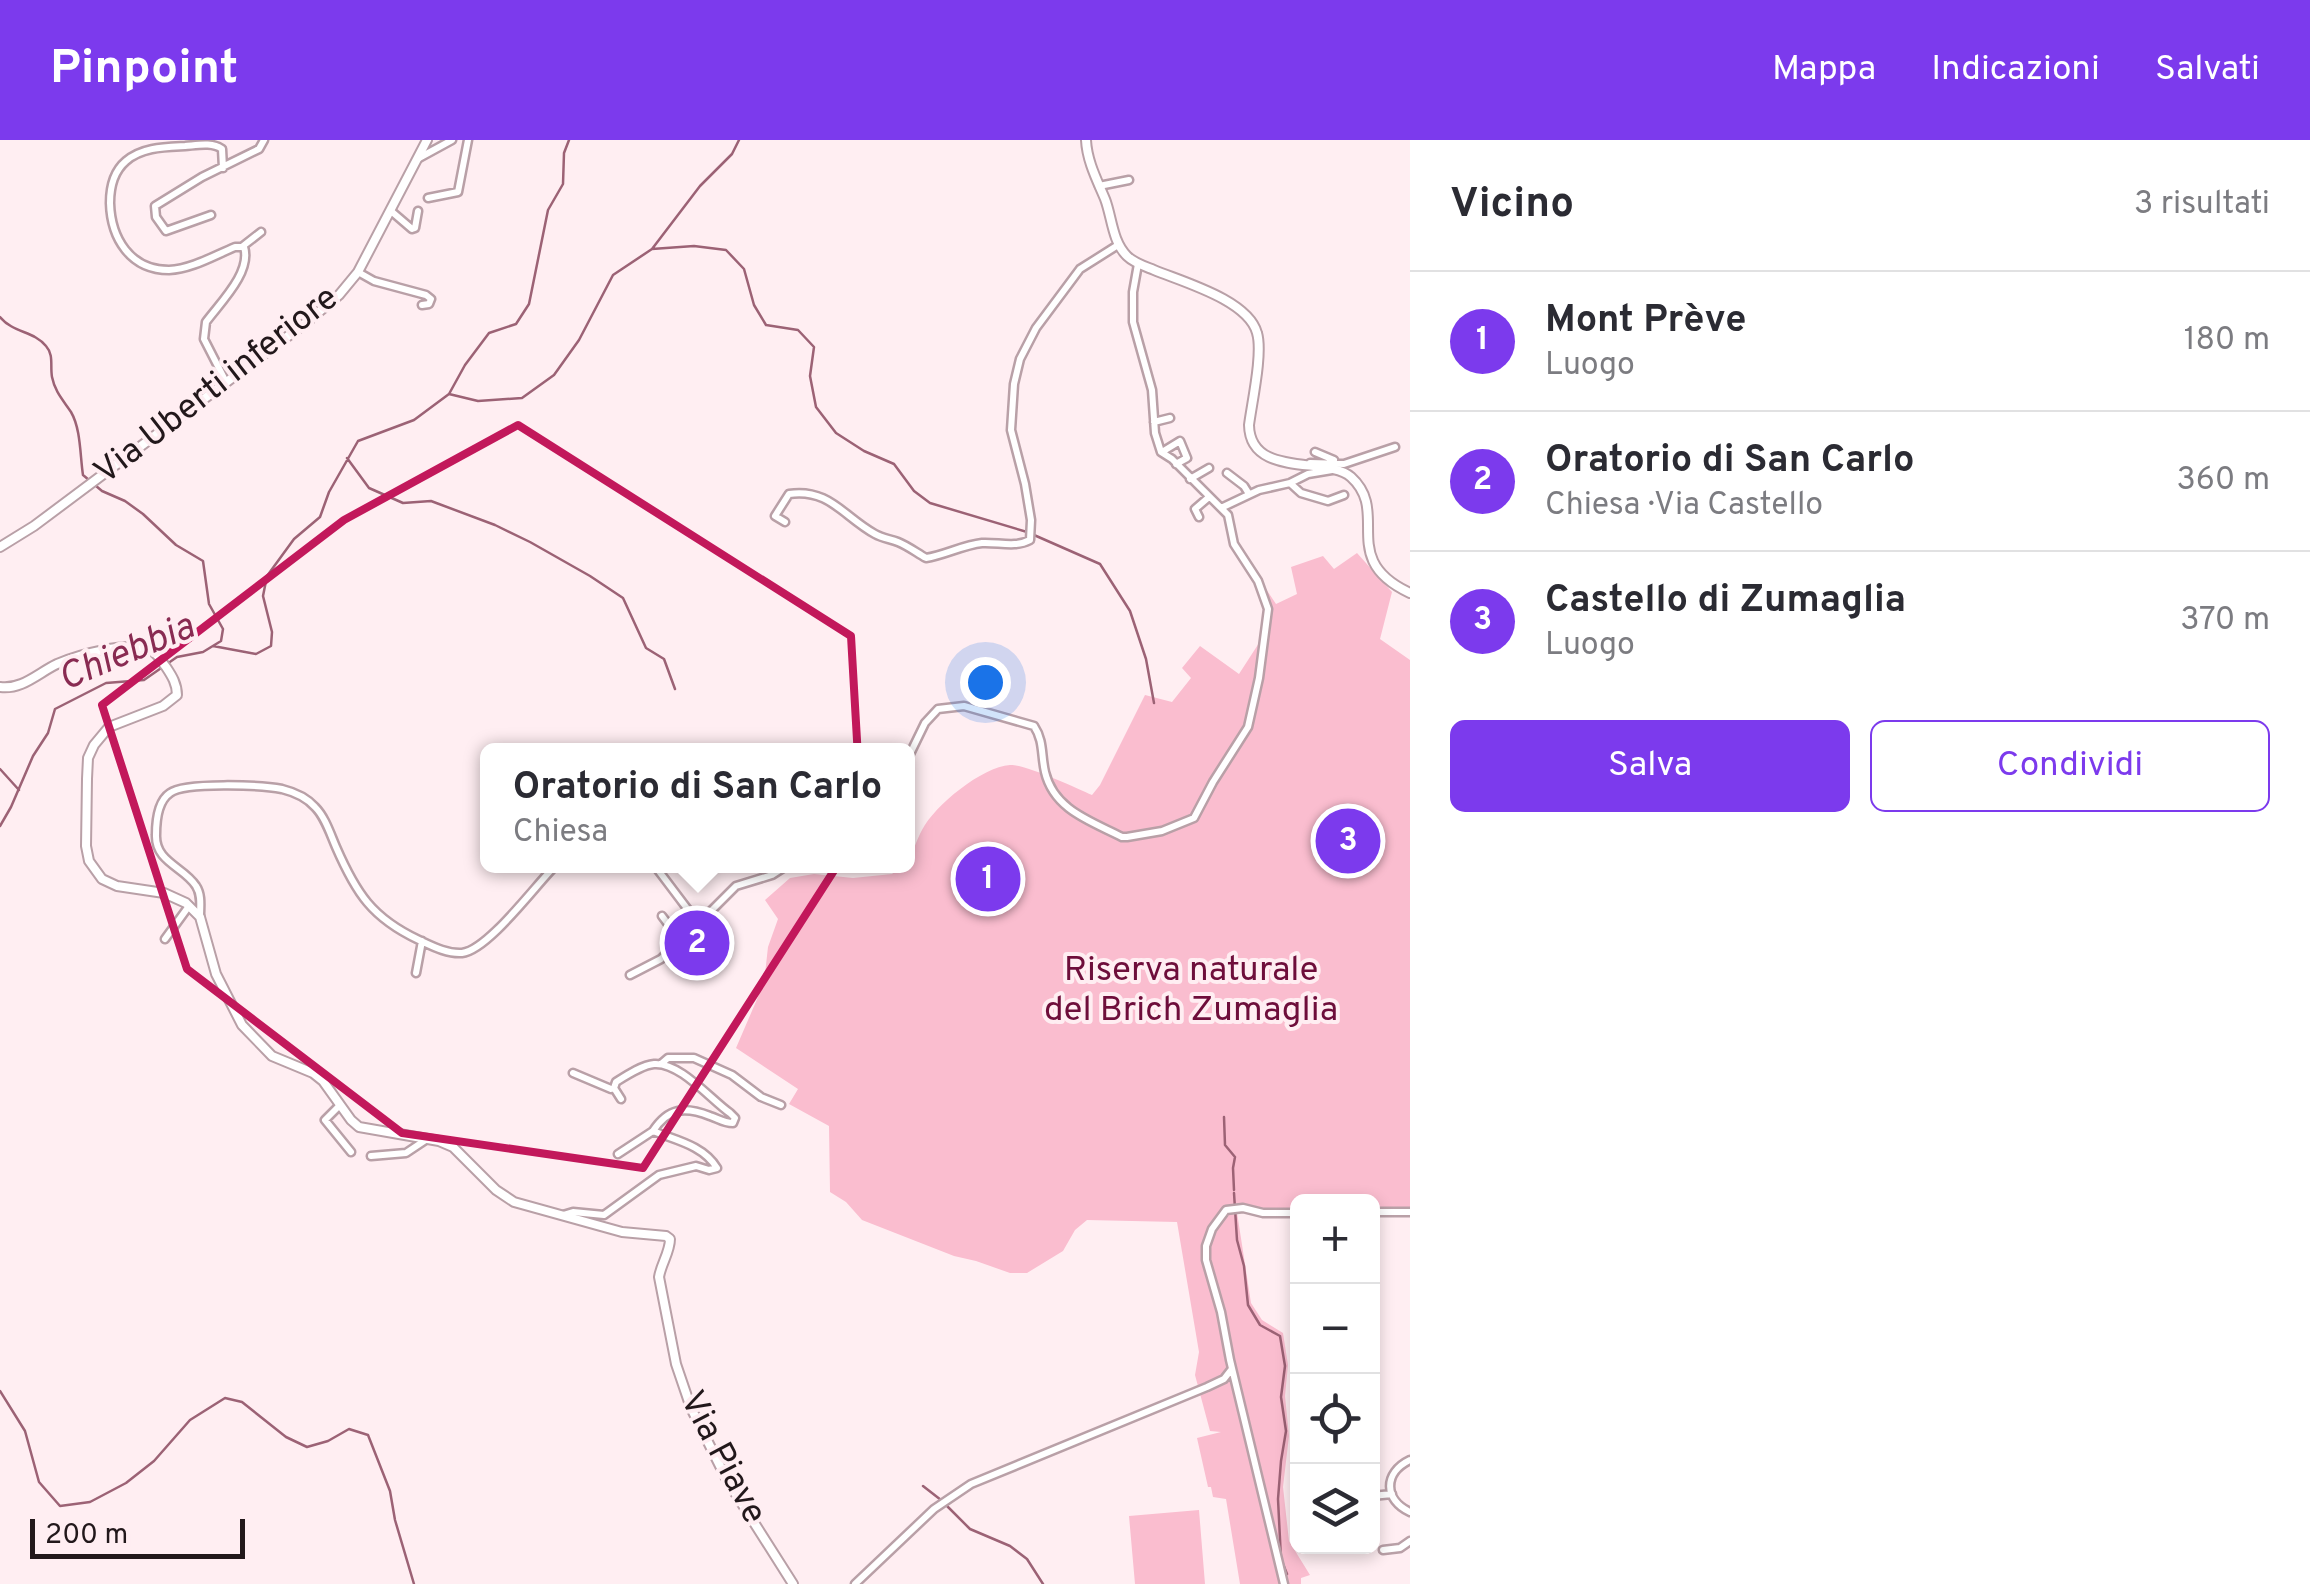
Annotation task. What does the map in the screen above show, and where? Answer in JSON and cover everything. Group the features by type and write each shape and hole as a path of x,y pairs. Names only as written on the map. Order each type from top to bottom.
{"street":[{"path":"211,215 166,231 156,216 155,206 259,148 264,140"},
{"name":"Via Uberti inferiore","path":"0,547 34,526 326,306 358,272 427,140"},
{"path":"419,158 452,140"},
{"path":"428,198 458,192 468,140"},
{"path":"1086,140 1118,245 1127,256 1232,304 1250,318 1258,342 1250,437 1255,446 1272,458 1348,474 1367,501 1367,538 1373,564 1388,580 1410,593"},
{"path":"222,168 222,149 215,144 143,151 126,161 114,176 110,191 112,228 118,242 144,265 180,269 243,246 261,232"},
{"path":"1099,186 1129,180"},
{"path":"391,211 412,229 418,211"},
{"path":"784,522 775,516 793,492 830,500 878,536 926,558 972,544 1020,544 1030,540 1025,484 1012,430 1014,384 1020,359 1036,328 1080,269 1118,245"},
{"path":"226,382 203,333 206,322 243,268 243,246"},
{"path":"915,744 938,709 964,706 1034,726 1041,737 1052,793 1065,807 1122,837 1162,831 1194,818 1248,727 1259,678 1267,604 1258,581 1234,544 1228,515 1161,452 1152,390 1133,322 1138,264"},
{"path":"358,272 374,281 426,295 431,300 422,305"},
{"path":"1154,422 1170,418"},
{"path":"1161,452 1180,442 1187,458 1176,464"},
{"path":"1299,465 1344,464 1395,446"},
{"path":"1315,452 1344,464"},
{"path":"1190,479 1209,468"},
{"path":"1221,508 1249,494 1332,470"},
{"path":"1227,473 1249,494"},
{"path":"1290,483 1301,493 1328,501 1344,495"},
{"path":"1198,517 1195,510 1209,497"},
{"path":"0,687 17,686 76,657 104,650 149,649 160,660 178,690 174,699 109,727 94,745 88,768 86,846 89,861 102,879 118,886 164,892 179,898 200,917"},
{"path":"200,917 196,886 159,851 156,837 160,806 168,794 182,787 280,789 297,794 314,806 326,824 349,875 376,914 394,928 444,951 464,953 480,945 549,873"},
{"path":"660,873 699,920"},
{"path":"699,920 736,886 775,873"},
{"path":"165,938 189,906"},
{"path":"662,916 680,940"},
{"name":"Via Piave","path":"200,917 216,974 242,1026 272,1056 324,1081 359,1127 428,1138 453,1147 496,1190 514,1202 622,1232 670,1239 659,1278 683,1390 727,1480 793,1584"},
{"path":"630,976 661,959 697,930 699,920"},
{"path":"416,973 422,941"},
{"path":"660,1064 668,1058 694,1058 732,1075 761,1097 781,1106"},
{"path":"614,1088 622,1078 651,1064 660,1064 687,1078 734,1118 733,1123 724,1123 708,1115 674,1111 663,1117 654,1131 618,1154"},
{"path":"573,1073 614,1088"},
{"path":"614,1088 621,1099"},
{"path":"340,1105 325,1120 351,1152"},
{"path":"562,1215 604,1215 659,1175 696,1166 717,1168 688,1143 654,1131"},
{"path":"370,1156 406,1153 428,1138"},
{"path":"1284,1584 1205,1254 1212,1230 1226,1210 1290,1214"},
{"path":"1380,1212 1410,1212"},
{"path":"855,1584 934,1509 970,1484 1207,1387 1232,1370"},
{"path":"1410,1460 1391,1478 1392,1494 1398,1505 1410,1512"},
{"path":"1380,1495 1392,1494"},
{"path":"1383,1550 1410,1542"}],"highlighted area":[{"path":"518,425 851,636 862,827 643,1168 402,1133 187,969 102,705 344,520"}],"green space":[{"name":"Riserva naturale del Brich Zumaglia","path":"1357,553 1392,592 1380,639 1410,660 1410,1210 1380,1210 1380,1194 1290,1194 1290,1210 1236,1206 1251,1303 1262,1320 1283,1333 1288,1365 1285,1396 1289,1436 1283,1487 1290,1554 1297,1554 1310,1575 1301,1578 1301,1584 1240,1584 1226,1499 1213,1497 1208,1487 1197,1438 1221,1432 1210,1431 1195,1375 1199,1352 1177,1222 1087,1220 1075,1230 1063,1251 1027,1273 1010,1273 862,1220 846,1202 830,1192 829,1126 789,1104 798,1089 736,1048 764,983 768,947 778,919 765,900 790,878 814,874 853,878 915,873 915,847 928,820 960,789 999,767 1027,768 1092,795 1145,695 1172,702 1191,678 1182,668 1200,646 1239,674 1259,643 1264,605 1257,593 1266,589 1276,604 1297,594 1291,567 1323,556 1334,569"},
{"path":"1199,1510 1205,1584 1135,1584 1129,1516"}],"waterway":[{"path":"213,646 256,654 271,646 272,632 263,596 267,576 294,539 320,517 329,492 358,441 414,420 449,394 489,333 516,324 529,304 548,210 563,184 564,153 569,140"},
{"path":"449,394 478,401 522,398 554,375 579,340 613,275 652,249 700,186 732,154 739,140"},
{"path":"652,249 694,246 726,250 744,269 754,305 766,325 798,330 814,347 810,376 816,407 836,433 894,464 914,491 930,503 1027,532"},
{"name":"Chiebbia","path":"0,317 36,337 48,349 53,382 77,426 83,475 102,491 125,501 176,545 203,561 209,604 223,629 221,641 203,652 177,657 144,680 106,683 55,709 48,733 0,826"},
{"path":"347,458 369,488 403,503 431,501 495,525 623,598 646,648 664,659 675,689"},
{"path":"1034,535 1100,564 1130,611 1146,659 1154,703"},
{"path":"0,769 19,790"},
{"path":"1224,1117 1225,1145 1235,1157 1234,1190"},
{"path":"1234,1193 1248,1305 1260,1325 1280,1336 1285,1366 1281,1397 1286,1431 1278,1499 1281,1559 1287,1574"},
{"name":"Chiebbia","path":"0,1391 25,1431 39,1482 60,1506 90,1502 126,1483 154,1461 190,1420 225,1398 242,1402 286,1437 307,1447 349,1429 368,1435 390,1491 414,1584"},
{"path":"923,1486 941,1500"},
{"path":"946,1505 970,1529 1010,1546 1027,1559 1043,1584"}],"place":[{"name":"Castello di Zumaglia","path":"1348,841"},
{"name":"Mont Prève","path":"988,879"},
{"name":"Oratorio di San Carlo","path":"697,943"}]}
